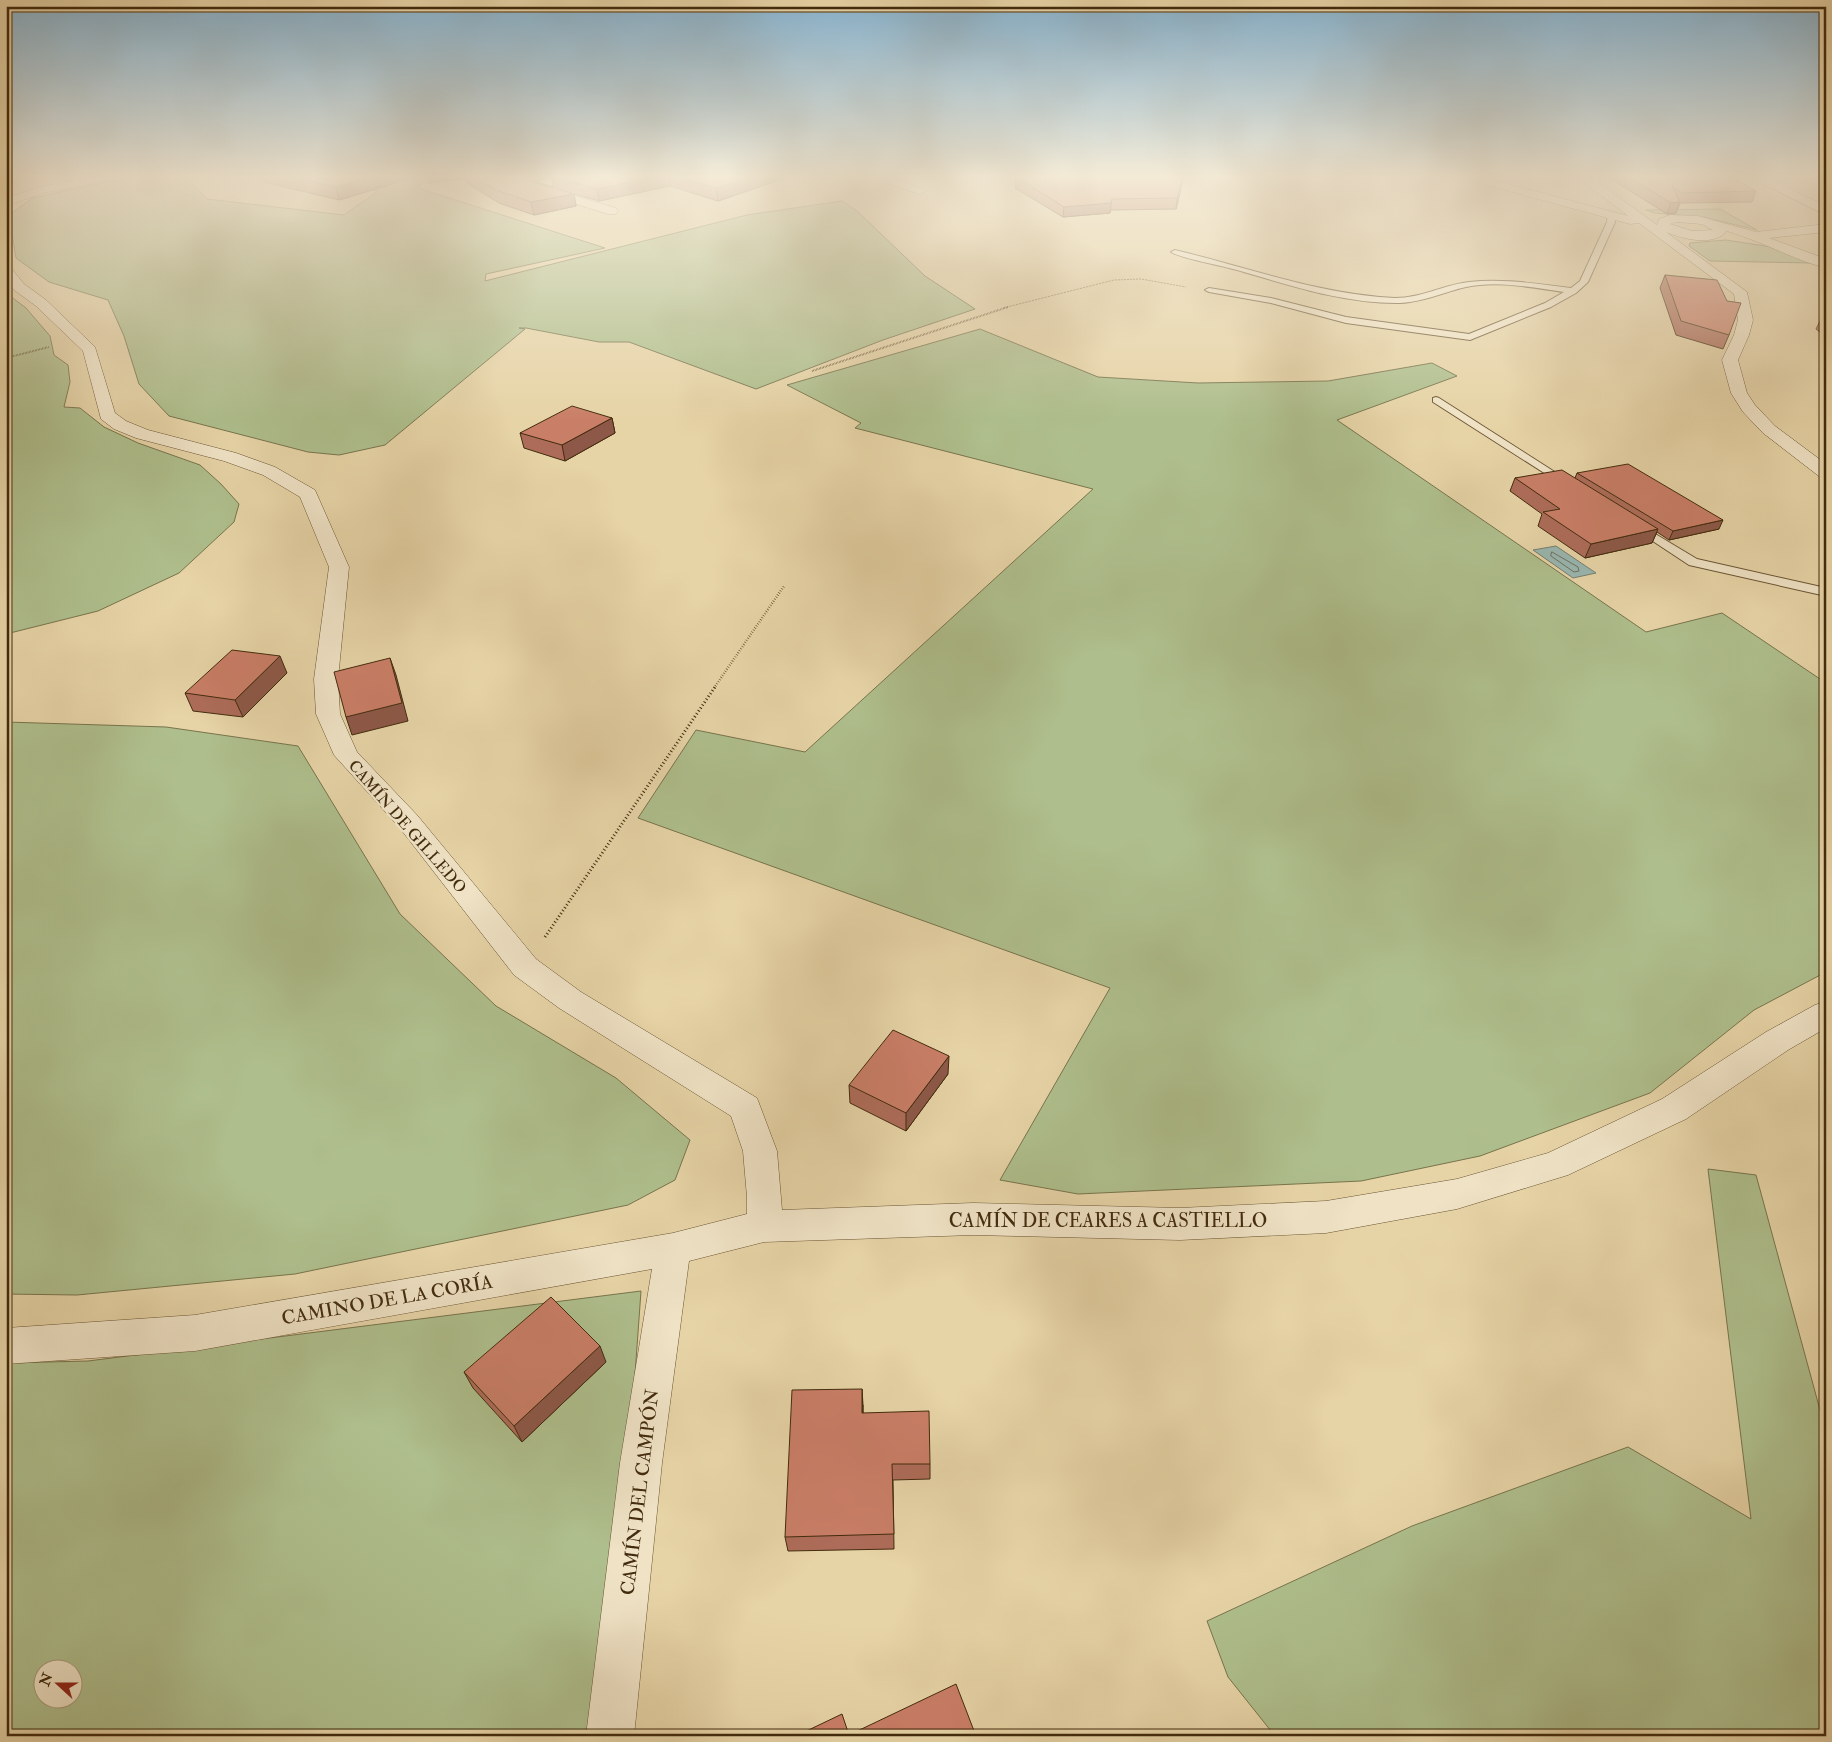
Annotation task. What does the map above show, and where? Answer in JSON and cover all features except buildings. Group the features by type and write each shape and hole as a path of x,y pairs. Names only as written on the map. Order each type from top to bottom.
{"street":[{"path":"1693,257 1740,292 1746,308 1745,327 1730,360 1740,396 1756,417 1779,440 1826,473"},
{"path":"1808,257 1826,264"},
{"name":"CAMÍN DE GILLEDO","path":"11,280 41,302 90,350 107,415 120,425 142,434 269,470 308,494 339,567 326,679 328,714 346,755 408,821 525,967 570,1000 744,1108 760,1151 764,1197 764,1226"},
{"name":"CAMÍN DE CEARES A CASTIELLO","path":"764,1226 973,1219 1180,1224 1316,1218 1457,1194 1556,1166 1674,1109 1777,1041 1826,1013"},
{"name":"CAMINO DE LA CORÍA","path":"6,1346 195,1333 673,1249 764,1226"},
{"name":"CAMÍN DEL CAMPÓN","path":"610,1736 641,1463 673,1249"}],"lane":[{"path":"1200,257 1318,290 1355,297 1396,300 1426,297 1470,284 1498,284 1573,291"},
{"path":"1209,290 1271,301 1346,320 1470,337 1548,305 1573,291 1584,282 1595,257"},
{"path":"1436,400 1577,489"},
{"path":"1627,520 1693,562 1826,592"}],"path":[{"path":"812,371 1003,308 1114,280 1141,279 1209,290"},
{"path":"6,358 78,339"},
{"path":"525,967 784,586"}],"green space":[{"path":"562,257 486,274 485,281 579,257 905,257 925,276 975,309 883,340 756,389 629,342 599,342 526,328 519,328 525,329 385,445 339,455 308,452 169,416 139,384 124,336 108,300 49,282 16,258"},
{"path":"1705,257 1796,257 1810,263 1710,261"},
{"path":"6,293 26,308 50,336 54,355 68,365 70,382 64,407 80,408 104,427 138,443 200,465 239,504 234,522 179,573 98,611 6,634"},
{"path":"980,329 1098,377 1198,383 1328,381 1432,363 1457,376 1337,420 1646,632 1722,613 1826,683 1826,972 1754,1010 1650,1093 1480,1156 1361,1181 1078,1194 1000,1180 1110,988 638,818 696,730 805,752 1093,489 855,428 861,423 787,385"},
{"path":"6,722 166,727 298,746 400,914 496,1006 616,1078 690,1140 675,1180 628,1205 295,1274 77,1295 6,1294"},
{"path":"1708,1169 1756,1175 1826,1432 1826,1736 1275,1736 1228,1677 1207,1621 1412,1526 1628,1447 1751,1519"},
{"path":"641,1291 609,1736 6,1736 6,1363 88,1361"}],"water":[{"path":"1556,546 1596,573 1573,578 1533,550"}]}
